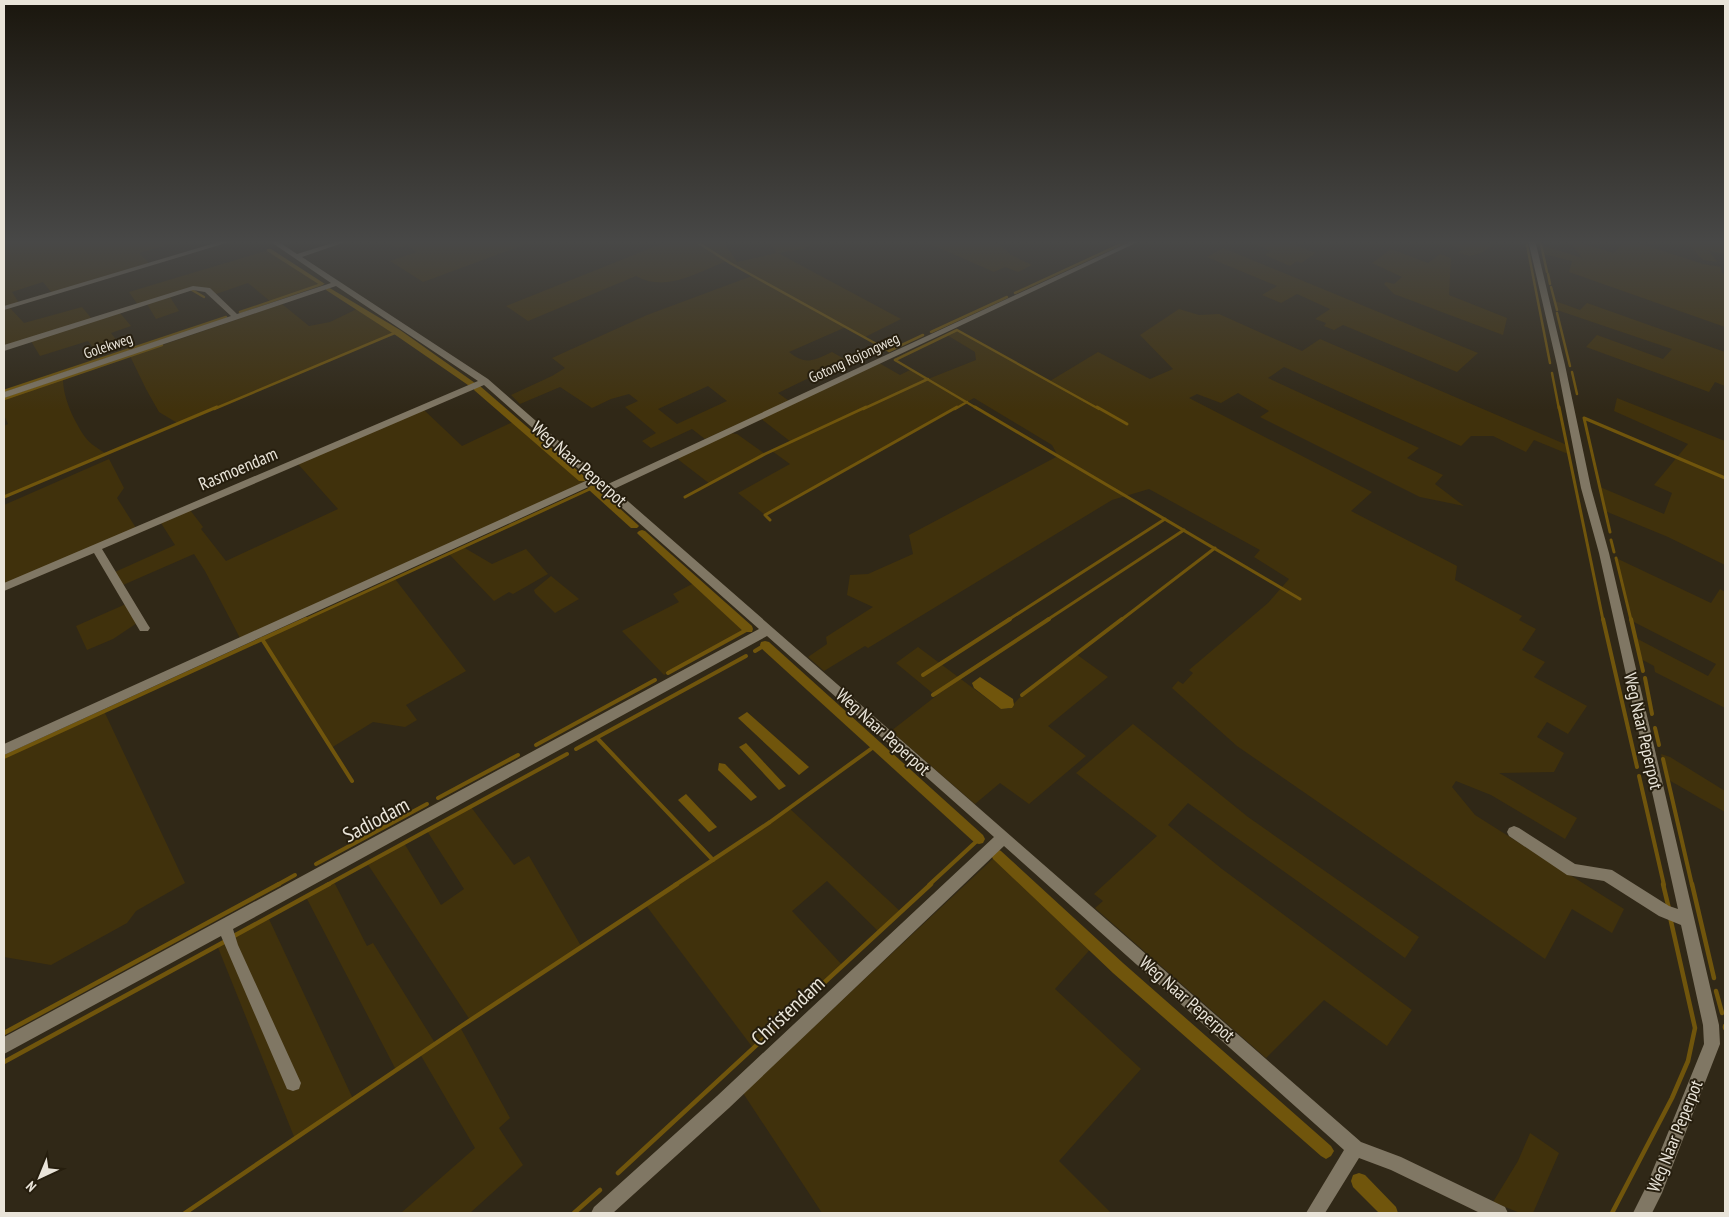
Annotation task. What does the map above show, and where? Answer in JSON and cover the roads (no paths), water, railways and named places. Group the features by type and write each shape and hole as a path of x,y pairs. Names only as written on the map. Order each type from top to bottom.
{"street":[{"path":"4,308 42,297"},
{"path":"4,348 165,297"},
{"path":"214,297 236,317"},
{"name":"Golekweg","path":"4,395 297,297"},
{"name":"Weg Naar Peperpot","path":"355,297 485,381 1355,1148 1395,1163 1498,1213"},
{"name":"Gotong Rojongweg","path":"607,488 1017,297"},
{"name":"Weg Naar Peperpot","path":"1545,297 1561,365 1586,488 1604,553 1711,1025 1712,1044 1653,1193 1642,1213"},
{"name":"Rasmoendam","path":"4,587 485,381"},
{"path":"4,750 597,479"},
{"path":"96,548 144,628"},
{"name":"Sadiodam","path":"4,1046 768,630"},
{"path":"1514,832 1572,870 1607,875 1664,911 1687,920"},
{"name":"Christendam","path":"600,1213 730,1095 1002,838"},
{"path":"224,926 231,946 293,1083"},
{"path":"1315,1213 1355,1148"}],"waterway":[{"path":"240,312 285,297"},
{"path":"341,297 397,332 471,383"},
{"path":"791,297 889,351 923,335"},
{"path":"931,332 1007,297"},
{"path":"1537,297 1550,363"},
{"path":"1554,297 1557,310"},
{"path":"1557,313 1570,366"},
{"path":"4,391 226,317"},
{"path":"928,379 895,360 957,330 1099,409"},
{"path":"214,409 397,332"},
{"path":"4,399 162,345"},
{"path":"1572,372 1577,394"},
{"path":"1552,373 1559,409"},
{"path":"863,409 928,379"},
{"path":"928,379 967,402"},
{"path":"477,388 582,479"},
{"path":"955,409 967,402"},
{"path":"967,402 978,409"},
{"path":"4,497 217,407"},
{"path":"685,497 765,454 866,407"},
{"path":"770,520 765,515 957,407"},
{"path":"975,407 1165,519"},
{"path":"1097,407 1127,424"},
{"path":"1559,407 1603,620"},
{"path":"1610,532 1584,418 1725,478"},
{"path":"304,620 592,488"},
{"path":"592,488 634,526"},
{"path":"1008,620 1165,519"},
{"path":"1165,519 1184,530"},
{"path":"1047,620 1184,530"},
{"path":"1184,530 1214,548"},
{"path":"642,533 670,558"},
{"path":"1611,540 1614,552"},
{"path":"1121,620 1214,548"},
{"path":"1214,548 1300,599"},
{"path":"1616,558 1631,620"},
{"path":"672,560 690,576"},
{"path":"693,579 748,629"},
{"path":"262,639 306,619"},
{"path":"923,675 1010,619"},
{"path":"933,695 1049,619"},
{"path":"1022,695 1122,619"},
{"path":"1603,619 1637,767"},
{"path":"1631,619 1643,671"},
{"path":"668,673 748,629"},
{"path":"4,757 262,639"},
{"path":"262,639 352,781"},
{"path":"755,651 765,645"},
{"path":"765,645 979,839"},
{"path":"576,749 746,656"},
{"path":"1645,678 1652,714"},
{"path":"536,745 655,680"},
{"path":"1655,728 1659,745"},
{"path":"597,738 713,860"},
{"path":"713,860 770,822 875,746"},
{"path":"327,885 567,754"},
{"path":"438,798 518,755"},
{"path":"1663,759 1692,885"},
{"path":"1639,776 1664,885"},
{"path":"316,864 427,804"},
{"path":"929,885 979,839"},
{"path":"997,855 1118,968 1326,1151"},
{"path":"675,885 713,860"},
{"path":"277,885 295,875"},
{"path":"4,1033 279,884"},
{"path":"232,937 329,884"},
{"path":"185,1213 460,1027 677,884"},
{"path":"618,1173 931,884"},
{"path":"1663,884 1669,909"},
{"path":"1692,884 1714,978"},
{"path":"1612,1213 1672,1098 1688,1061 1695,1028 1670,917"},
{"path":"4,1062 224,942"},
{"path":"1716,991 1722,1013"},
{"path":"1359,1181 1390,1213"},
{"path":"574,1213 600,1190"}]}
